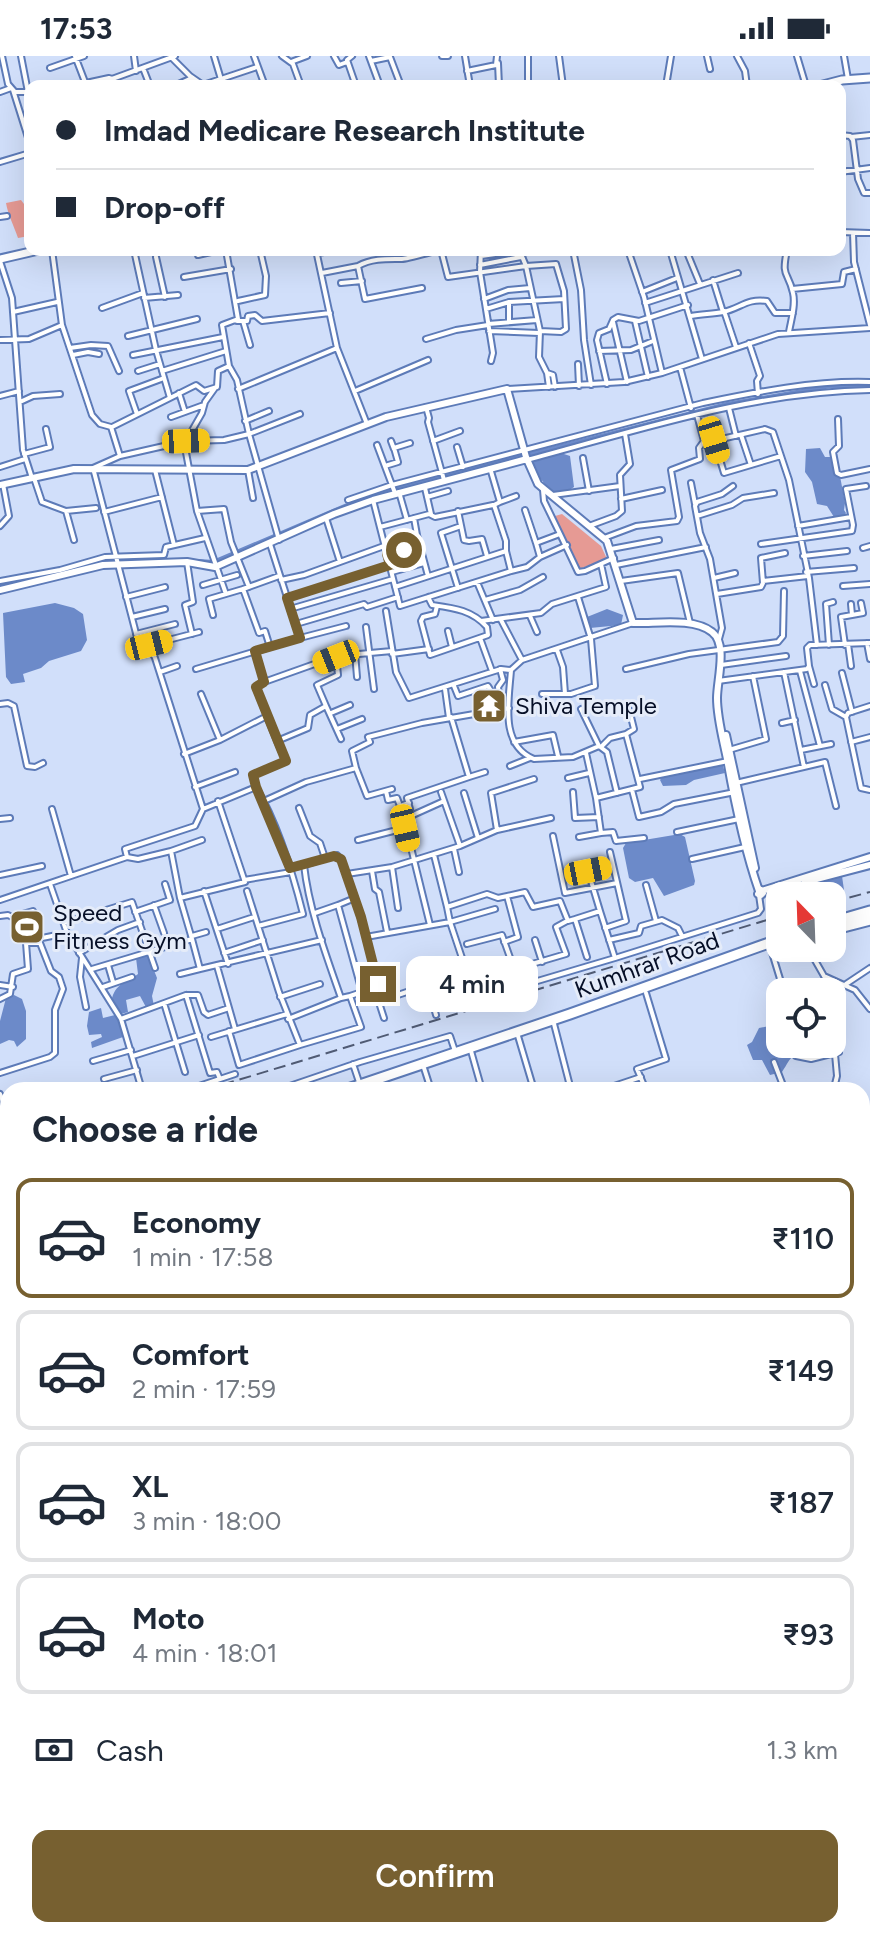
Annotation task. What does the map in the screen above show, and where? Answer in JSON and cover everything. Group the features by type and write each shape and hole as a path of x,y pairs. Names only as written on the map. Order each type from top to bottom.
{"highway":[{"path":"846,922 870,916"},
{"name":"Kumhrar Road","path":"381,1082 766,946"},
{"name":"Kumhrar Road","path":"554,1022 646,993 661,984"},
{"name":"Kumhrar Road","path":"378,1082 455,1051 510,1037"}],"main road":[{"path":"844,80 870,78"},
{"path":"0,260 24,254"},
{"path":"2,484 74,469 259,468 367,424 507,389 526,455 538,484 604,538 611,549 633,623 691,624 712,632 719,645 719,715 745,847 761,892"},
{"path":"0,590 115,560 187,562 215,567 236,555 270,544 278,537 395,490 424,485 443,476 490,468 526,455"},
{"path":"718,684 735,792 761,892"},
{"path":"761,892 870,861"}],"street":[{"path":"2,56 24,126"},
{"path":"21,56 26,80"},
{"path":"50,68 84,56"},
{"path":"134,56 136,71"},
{"path":"214,56 221,79 257,67"},
{"path":"254,56 262,80"},
{"path":"282,56 291,62 298,80"},
{"path":"291,62 307,56"},
{"path":"334,56 339,65 352,56"},
{"path":"378,80 370,58 389,56 399,80"},
{"path":"465,56 469,80"},
{"path":"497,56 499,80"},
{"path":"528,56 528,80"},
{"path":"559,56 562,80"},
{"path":"667,80 671,56"},
{"path":"707,56 710,69"},
{"path":"737,56 746,80"},
{"path":"797,56 804,80"},
{"path":"844,56 848,79"},
{"path":"106,80 173,57 196,80"},
{"path":"75,58 83,80"},
{"path":"347,62 354,80"},
{"path":"467,71 498,63"},
{"path":"143,68 148,80"},
{"path":"188,80 192,78"},
{"path":"0,92 12,89 24,91"},
{"path":"846,136 870,135"},
{"path":"851,137 862,191 870,193"},
{"path":"0,162 24,155"},
{"path":"846,171 870,168"},
{"path":"0,217 7,216"},
{"path":"846,232 870,233"},
{"path":"507,389 627,382 702,360 749,342 789,333 825,333 870,326 856,269 853,233"},
{"path":"53,256 62,325 92,415 100,424 111,427 197,385 203,391 205,403"},
{"path":"135,256 151,331 170,398"},
{"path":"226,256 231,269 240,321 250,345"},
{"path":"237,301 265,295 266,276 261,256"},
{"path":"318,256 337,348 367,424"},
{"path":"321,273 392,257 406,259 412,256"},
{"path":"442,256 448,277 554,263 563,286 565,331 489,327"},
{"path":"481,256 480,272 493,353 491,361"},
{"path":"480,265 510,256"},
{"path":"521,256 540,332 539,357 547,373 553,375 552,387"},
{"path":"574,256 591,385"},
{"path":"630,256 662,373"},
{"path":"672,256 702,360"},
{"path":"688,256 700,284"},
{"path":"786,256 783,270 794,299 789,333"},
{"path":"156,257 165,297"},
{"path":"0,260 2,280 12,298 25,456 42,502 66,511 96,508"},
{"path":"358,266 365,299 422,288"},
{"path":"184,277 231,269"},
{"path":"792,289 842,284 844,272 856,269"},
{"path":"645,303 738,273"},
{"path":"642,292 678,278"},
{"path":"713,280 736,347"},
{"path":"341,283 362,281"},
{"path":"484,299 508,290 530,288"},
{"path":"102,308 144,296 178,295"},
{"path":"486,309 509,302 564,299"},
{"path":"691,316 724,312 744,302 766,300 775,313 793,313"},
{"path":"13,312 57,302"},
{"path":"509,302 509,322"},
{"path":"607,384 597,335 621,317 635,320 688,305"},
{"path":"278,537 229,366 222,325 255,315 262,321 330,313"},
{"path":"128,336 197,319"},
{"path":"426,339 456,330 537,320"},
{"path":"613,320 627,382"},
{"path":"635,320 648,377"},
{"path":"0,340 29,339 62,325"},
{"path":"133,355 223,337"},
{"path":"599,351 631,350 653,341"},
{"path":"749,342 760,376 757,381 758,394"},
{"path":"70,348 108,346 119,371"},
{"path":"238,389 337,348"},
{"path":"162,371 226,351"},
{"path":"73,355 99,354"},
{"path":"355,391 428,360"},
{"path":"138,371 160,364"},
{"path":"578,364 579,386"},
{"path":"226,594 197,511 185,441 205,403 219,385 218,371 229,366"},
{"path":"680,367 691,408"},
{"path":"137,414 128,391 164,378"},
{"path":"526,455 730,397 841,382 870,382"},
{"path":"203,391 215,388"},
{"path":"348,500 395,490 463,467 625,434 729,408 842,391 870,390"},
{"path":"0,396 19,391"},
{"path":"179,393 185,412"},
{"path":"20,402 33,396 60,394"},
{"path":"171,417 205,403"},
{"path":"426,407 443,476"},
{"path":"729,408 751,465"},
{"path":"245,421 269,411"},
{"path":"187,562 193,602 185,605 196,633 149,645 140,643 115,560 93,468 120,456 185,441 224,440 249,434 300,414"},
{"path":"697,415 704,443"},
{"path":"838,419 839,446 833,452 837,473 841,475 870,469"},
{"path":"111,427 120,456"},
{"path":"0,467 50,447 46,429"},
{"path":"604,538 636,526 677,521 679,517 671,470 699,461 699,448 704,443 771,430 789,480 817,645"},
{"path":"433,441 460,431"},
{"path":"589,526 620,514 620,475 630,464 625,434"},
{"path":"714,440 724,473 781,456"},
{"path":"385,466 398,462 391,441"},
{"path":"394,449 410,443"},
{"path":"377,445 407,520"},
{"path":"457,447 463,467"},
{"path":"583,458 589,491"},
{"path":"490,468 511,571"},
{"path":"155,469 174,545"},
{"path":"248,470 253,498"},
{"path":"691,483 717,594 722,628 719,645"},
{"path":"0,526 9,516 2,484"},
{"path":"424,485 431,514"},
{"path":"551,495 620,486"},
{"path":"695,504 727,492 733,486"},
{"path":"761,544 852,531 846,489 866,486"},
{"path":"543,489 544,501 578,572 601,564 706,547"},
{"path":"621,499 662,490"},
{"path":"427,497 448,491"},
{"path":"697,516 746,497 774,493"},
{"path":"380,527 431,514 435,517 497,504 516,496"},
{"path":"104,512 162,497"},
{"path":"373,500 400,606 527,567 540,557 567,545"},
{"path":"197,511 224,509 259,633 265,631 270,647"},
{"path":"525,510 540,557"},
{"path":"66,511 74,540"},
{"path":"458,511 466,542 482,539 487,556"},
{"path":"797,526 851,517"},
{"path":"326,518 340,563"},
{"path":"414,518 428,576"},
{"path":"458,588 441,533 461,526"},
{"path":"536,543 560,534"},
{"path":"213,615 209,599 280,578 295,578 417,535"},
{"path":"0,581 115,560 165,555 165,548 205,538"},
{"path":"611,549 659,540"},
{"path":"270,544 300,638"},
{"path":"387,554 420,546"},
{"path":"863,548 870,546"},
{"path":"395,587 506,551"},
{"path":"803,556 847,551"},
{"path":"717,594 762,586 761,558 785,553"},
{"path":"392,572 425,563"},
{"path":"481,621 545,612 552,604 606,587 601,564"},
{"path":"287,598 390,565"},
{"path":"763,581 854,568"},
{"path":"621,581 678,573 691,624"},
{"path":"714,578 735,573"},
{"path":"203,585 237,575"},
{"path":"485,600 520,590 543,577"},
{"path":"290,609 393,579"},
{"path":"477,582 493,620"},
{"path":"843,586 870,584"},
{"path":"126,597 165,587"},
{"path":"626,669 719,645 780,641 784,591"},
{"path":"296,624 398,597"},
{"path":"428,597 430,604 467,612 481,621 488,633 430,655 421,618 435,614 437,606"},
{"path":"542,694 565,694 595,686 591,639 578,597"},
{"path":"829,645 826,604 833,602"},
{"path":"851,666 841,617 863,613 861,603"},
{"path":"851,604 852,615"},
{"path":"132,617 165,609"},
{"path":"386,611 396,672 409,698 454,686 492,671 511,670"},
{"path":"530,616 537,632"},
{"path":"501,620 522,660"},
{"path":"531,758 510,735 511,670 522,660 633,623"},
{"path":"136,634 175,624"},
{"path":"196,669 346,626"},
{"path":"366,627 374,689"},
{"path":"448,631 452,647"},
{"path":"480,638 492,671"},
{"path":"814,684 808,646 869,643 870,659"},
{"path":"149,645 184,743 184,754 203,809"},
{"path":"258,926 303,914 291,870 253,775 286,761 256,687 336,657 429,649"},
{"path":"557,649 563,669 565,694"},
{"path":"255,651 264,682"},
{"path":"355,653 357,677"},
{"path":"719,665 786,656"},
{"path":"336,657 338,675 317,685 341,739"},
{"path":"160,672 177,666"},
{"path":"718,684 753,676 800,671 809,666"},
{"path":"500,669 503,680 498,687 501,711"},
{"path":"800,671 820,746"},
{"path":"784,672 804,767"},
{"path":"842,673 852,712"},
{"path":"729,750 766,739 753,676"},
{"path":"825,685 832,709 846,717 863,790"},
{"path":"454,686 458,696 488,686 493,694 499,693"},
{"path":"445,688 450,718 469,777"},
{"path":"201,694 220,740"},
{"path":"0,704 14,706 27,766 35,767 43,763"},
{"path":"331,713 350,705"},
{"path":"510,766 531,758 573,757 600,747 610,738 626,734 634,729 628,705"},
{"path":"277,741 308,728 310,715 326,706"},
{"path":"846,717 870,706"},
{"path":"392,789 367,796 352,751 370,742 368,737 509,708"},
{"path":"581,709 600,747 607,752 617,793"},
{"path":"184,754 267,716"},
{"path":"337,729 362,719"},
{"path":"782,723 796,720"},
{"path":"596,798 640,787 626,734"},
{"path":"514,742 553,735 558,756"},
{"path":"851,742 870,737"},
{"path":"801,750 831,744"},
{"path":"586,753 601,833"},
{"path":"640,779 729,760"},
{"path":"736,783 825,762 836,806"},
{"path":"264,801 306,782 356,768"},
{"path":"195,787 235,772"},
{"path":"430,925 402,812 410,809 407,798 485,772"},
{"path":"568,778 590,773"},
{"path":"497,830 491,793 534,779"},
{"path":"127,857 125,849 195,826 203,809 256,787"},
{"path":"632,790 639,817 661,812 678,803 735,792"},
{"path":"854,794 870,790"},
{"path":"386,791 388,800 397,798 400,806 409,803"},
{"path":"441,792 460,846"},
{"path":"573,792 575,818 599,817"},
{"path":"464,793 478,838"},
{"path":"218,801 244,880"},
{"path":"404,819 444,801"},
{"path":"299,808 310,836 319,842 325,858"},
{"path":"52,809 71,876"},
{"path":"0,819 10,818"},
{"path":"347,874 413,862 454,849 497,830 551,818"},
{"path":"677,832 739,819"},
{"path":"358,840 405,828"},
{"path":"579,837 613,832 616,841 644,838"},
{"path":"553,836 565,893 617,883"},
{"path":"0,900 127,857 138,859 202,840"},
{"path":"692,859 745,847"},
{"path":"454,849 459,872"},
{"path":"171,851 180,898 200,969"},
{"path":"605,928 626,921 610,852"},
{"path":"180,898 337,855 355,898 378,984 288,1016 211,1037"},
{"path":"434,855 450,922 472,985 472,993 434,1006"},
{"path":"304,865 322,940 341,998"},
{"path":"0,875 42,866"},
{"path":"575,873 613,866"},
{"path":"392,867 398,908"},
{"path":"372,871 387,932"},
{"path":"588,871 615,958"},
{"path":"50,884 67,933 121,1019 140,1082"},
{"path":"135,912 170,900 165,884"},
{"path":"646,885 656,922"},
{"path":"204,891 228,964"},
{"path":"247,891 280,997 300,1045"},
{"path":"447,907 487,894 498,898 525,892 533,907 560,901 568,921"},
{"path":"534,982 760,912 761,892"},
{"path":"504,942 518,937 507,896"},
{"path":"315,913 355,898"},
{"path":"64,923 132,902 155,968"},
{"path":"154,905 164,933"},
{"path":"338,905 362,992"},
{"path":"366,937 450,922 495,909"},
{"path":"0,916 13,917 33,911 36,919"},
{"path":"532,964 566,954 556,927 600,911"},
{"path":"0,999 10,994 13,974 29,967 26,943 18,920 13,917"},
{"path":"217,929 254,917"},
{"path":"575,919 587,957"},
{"path":"609,940 636,934 641,926 664,921 678,928 682,936"},
{"path":"81,956 118,930 140,922"},
{"path":"92,969 206,932"},
{"path":"26,943 67,933"},
{"path":"467,944 500,935 513,966"},
{"path":"224,953 263,940"},
{"path":"180,974 322,940"},
{"path":"535,940 542,962"},
{"path":"0,1073 55,1053 55,1010 63,989 37,942"},
{"path":"81,956 80,977 86,1007"},
{"path":"816,962 824,976 830,978"},
{"path":"108,964 113,982"},
{"path":"217,966 229,1008 239,1065 361,1027 350,996"},
{"path":"870,968 846,984 860,994 870,1009"},
{"path":"386,999 466,972"},
{"path":"103,987 132,977"},
{"path":"472,985 497,978"},
{"path":"280,997 320,984"},
{"path":"0,985 13,987"},
{"path":"428,986 436,1015"},
{"path":"374,987 384,1018"},
{"path":"121,1019 194,993 208,1015 229,1008"},
{"path":"643,1082 637,1069 666,1059 646,993"},
{"path":"186,995 210,1073 217,1072 220,1079"},
{"path":"164,1003 185,1072"},
{"path":"554,1022 569,1082"},
{"path":"93,1061 199,1035"},
{"path":"301,1082 450,1036 455,1051"},
{"path":"510,1037 530,1082"},
{"path":"471,1051 480,1082"},
{"path":"835,1058 836,1082"},
{"path":"774,1062 780,1082"},
{"path":"353,1064 362,1082"},
{"path":"424,1068 428,1082"},
{"path":"104,1079 137,1070"},
{"path":"211,1082 235,1074"},
{"path":"626,1082 641,1077"}],"shaded area":[{"path":"21,200 24,204 24,237 18,238 6,203"},
{"path":"562,514 601,546 607,559 579,569 555,516"}],"water":[{"path":"820,448 825,457 832,457 836,475 840,476 844,516 834,517 827,506 817,504 812,482 805,472 806,449"},
{"path":"561,453 570,456 574,487 553,493 538,476 533,462"},
{"path":"55,603 83,614 87,640 81,651 49,661 41,668 23,674 25,682 11,684 6,677 3,613"},
{"path":"607,609 623,615 621,625 590,628 587,617"},
{"path":"723,766 725,773 694,780 686,785 663,786 660,780 662,777"},
{"path":"680,834 685,837 694,885 664,896 653,878 635,882 629,878 623,848 626,843"},
{"path":"836,874 842,876 843,882 816,882"},
{"path":"148,955 157,978 152,996 154,1006 147,1009 140,996 126,1000 128,1012 121,1014 112,998 114,993 138,974 136,958"},
{"path":"14,995 22,999 26,1011 26,1039 17,1047 14,1041 9,1040 0,1044 0,1021 6,998"},
{"path":"101,1008 103,1018 115,1015 119,1020 123,1037 92,1048 91,1042 102,1037 101,1034 89,1035 89,1012"},
{"path":"766,1027 766,1058 791,1058 782,1072 770,1075 762,1060 753,1060 747,1045 759,1028"}],"waterway":[{"path":"199,561 213,562 373,494 727,404 831,386 870,387"},
{"path":"99,560 166,560"},
{"path":"53,574 76,568"},
{"path":"0,585 33,579"}],"railway":[{"path":"846,898 870,892"},
{"path":"231,1082 766,920"}],"place":[{"name":"Shiva Temple","path":"489,706"},
{"name":"Speed Fitness Gym","path":"27,927"}],"route":[{"path":"378,984 361,917 341,859 337,855 290,868 256,787 253,775 286,761 256,687 264,682 255,651 300,638 287,598 390,565 387,554 404,550"}]}
